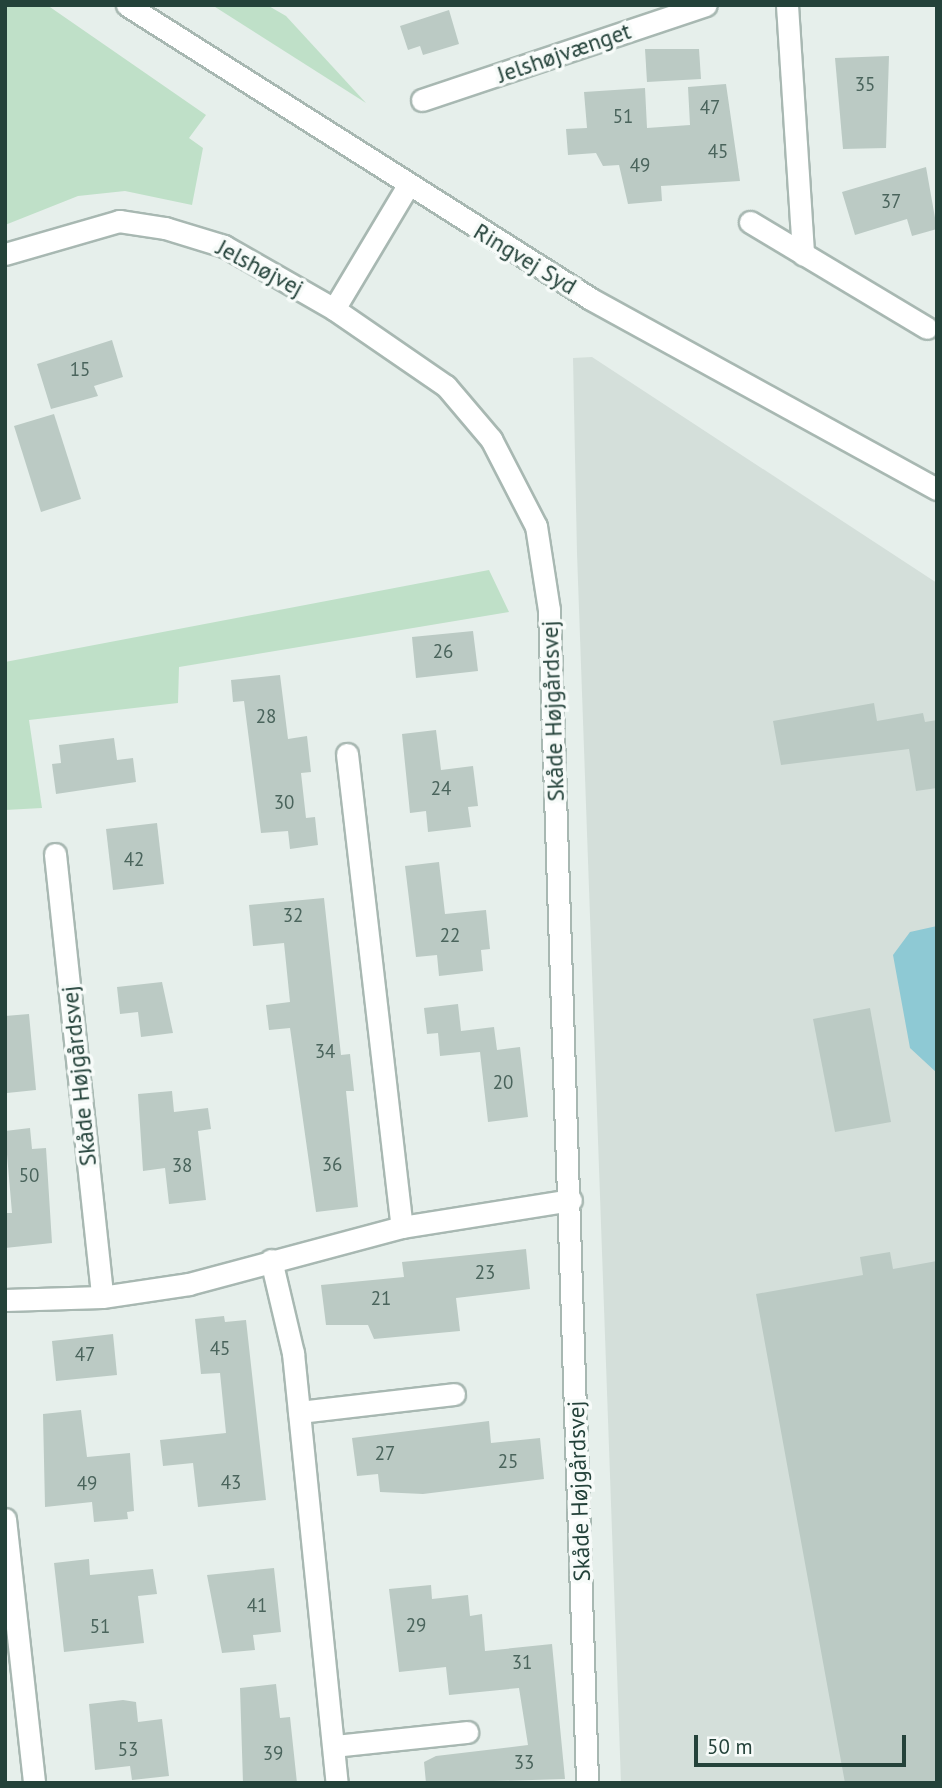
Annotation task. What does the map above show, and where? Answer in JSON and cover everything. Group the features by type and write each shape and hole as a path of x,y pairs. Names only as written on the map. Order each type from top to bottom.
{"street":[{"name":"Ringvej Syd","path":"127,5 407,187 591,299 937,489"},
{"name":"Jelshøjvænget","path":"422,100 706,5"},
{"path":"787,5 803,254"},
{"path":"334,309 407,187"},
{"name":"Jelshøjvej","path":"5,254 119,221 165,228 224,246 334,309"},
{"path":"750,222 927,328"},
{"name":"Skåde Højgårdsvej","path":"334,309 446,386 491,439 536,526 549,610 571,1200 587,1783"},
{"path":"347,754 402,1227"},
{"name":"Skåde Højgårdsvej","path":"55,854 102,1297"},
{"path":"5,1300 102,1297 189,1284 402,1227 571,1200"},
{"path":"271,1260 299,1412 337,1783"},
{"path":"299,1412 454,1394"},
{"path":"5,1519 34,1783"},
{"path":"334,1746 467,1732"}],"shaded area":[{"path":"592,357 937,583 937,1783 621,1783 577,553 573,358"}],"green space":[{"path":"5,5 47,5 206,115 189,138 203,148 192,205 125,191 78,196 5,225"},
{"path":"212,5 267,5 286,16 366,103"},
{"path":"489,570 509,612 179,667 178,703 29,720 42,808 5,810 5,662"}],"water":[{"path":"937,926 937,1073 910,1048 893,955 910,932"}],"building":[{"path":"449,10 459,44 423,55 420,46 408,50 400,26"},
{"path":"645,49 699,49 701,79 647,82"},
{"path":"889,56 886,148 843,149 835,58"},
{"path":"726,84 740,181 661,186 662,201 628,204 619,165 603,166 596,153 568,155 566,129 587,128 584,92 645,88 647,128 690,125 688,87"},
{"path":"926,167 937,229 912,236 907,219 855,235 842,192"},
{"path":"112,340 123,377 94,386 98,396 51,409 37,364"},
{"path":"54,414 81,499 41,512 14,426"},
{"path":"473,631 478,671 416,678 412,637"},
{"path":"280,675 288,739 307,736 311,772 301,773 306,818 315,817 318,845 290,849 288,831 261,833 244,701 233,702 231,680"},
{"path":"874,703 877,721 923,713 925,722 937,720 937,788 916,791 909,749 781,765 773,721"},
{"path":"436,730 441,770 473,766 478,806 468,807 471,827 428,832 426,811 410,813 402,734"},
{"path":"114,738 117,760 133,758 136,782 56,794 52,764 61,763 59,745"},
{"path":"157,823 164,884 113,890 106,829"},
{"path":"439,862 445,914 486,910 490,949 481,950 483,971 439,976 437,955 416,957 405,866"},
{"path":"324,898 341,1055 350,1054 354,1091 346,1091 358,1207 316,1212 290,1028 269,1030 266,1005 290,1002 284,943 253,946 249,905"},
{"path":"162,982 173,1033 141,1037 138,1012 120,1014 117,987"},
{"path":"458,1004 461,1031 494,1027 497,1050 520,1047 528,1117 488,1122 480,1052 440,1056 438,1033 427,1034 424,1008"},
{"path":"870,1008 891,1122 835,1132 813,1019"},
{"path":"29,1014 36,1090 7,1093 5,1016"},
{"path":"172,1091 174,1112 208,1108 211,1129 198,1131 206,1200 169,1204 165,1168 143,1171 138,1094"},
{"path":"30,1128 32,1149 46,1148 52,1243 5,1248 5,1213 12,1213 5,1131"},
{"path":"526,1249 530,1289 456,1298 460,1331 374,1339 368,1325 326,1325 321,1285 404,1277 402,1262"},
{"path":"890,1252 893,1269 937,1261 937,1783 845,1783 756,1294 863,1275 860,1257"},
{"path":"224,1316 225,1322 246,1320 266,1500 198,1507 193,1463 163,1466 160,1440 226,1433 220,1373 201,1374 195,1319"},
{"path":"113,1334 117,1375 56,1381 52,1341"},
{"path":"81,1410 87,1457 130,1453 134,1511 127,1512 128,1519 94,1522 92,1502 45,1507 43,1414"},
{"path":"489,1421 491,1443 540,1438 544,1479 423,1494 380,1492 378,1474 357,1476 352,1438"},
{"path":"89,1559 90,1575 153,1569 157,1594 138,1596 144,1643 64,1652 54,1563"},
{"path":"274,1568 281,1632 253,1635 255,1650 222,1653 207,1575"},
{"path":"431,1585 432,1599 468,1595 470,1616 482,1614 485,1651 552,1644 565,1779 426,1783 424,1762 436,1756 528,1745 519,1688 449,1695 446,1667 399,1672 389,1589"},
{"path":"276,1684 280,1718 290,1717 297,1783 243,1783 240,1688"},
{"path":"123,1700 136,1702 138,1722 162,1719 169,1776 132,1780 130,1766 95,1770 89,1704"}]}
